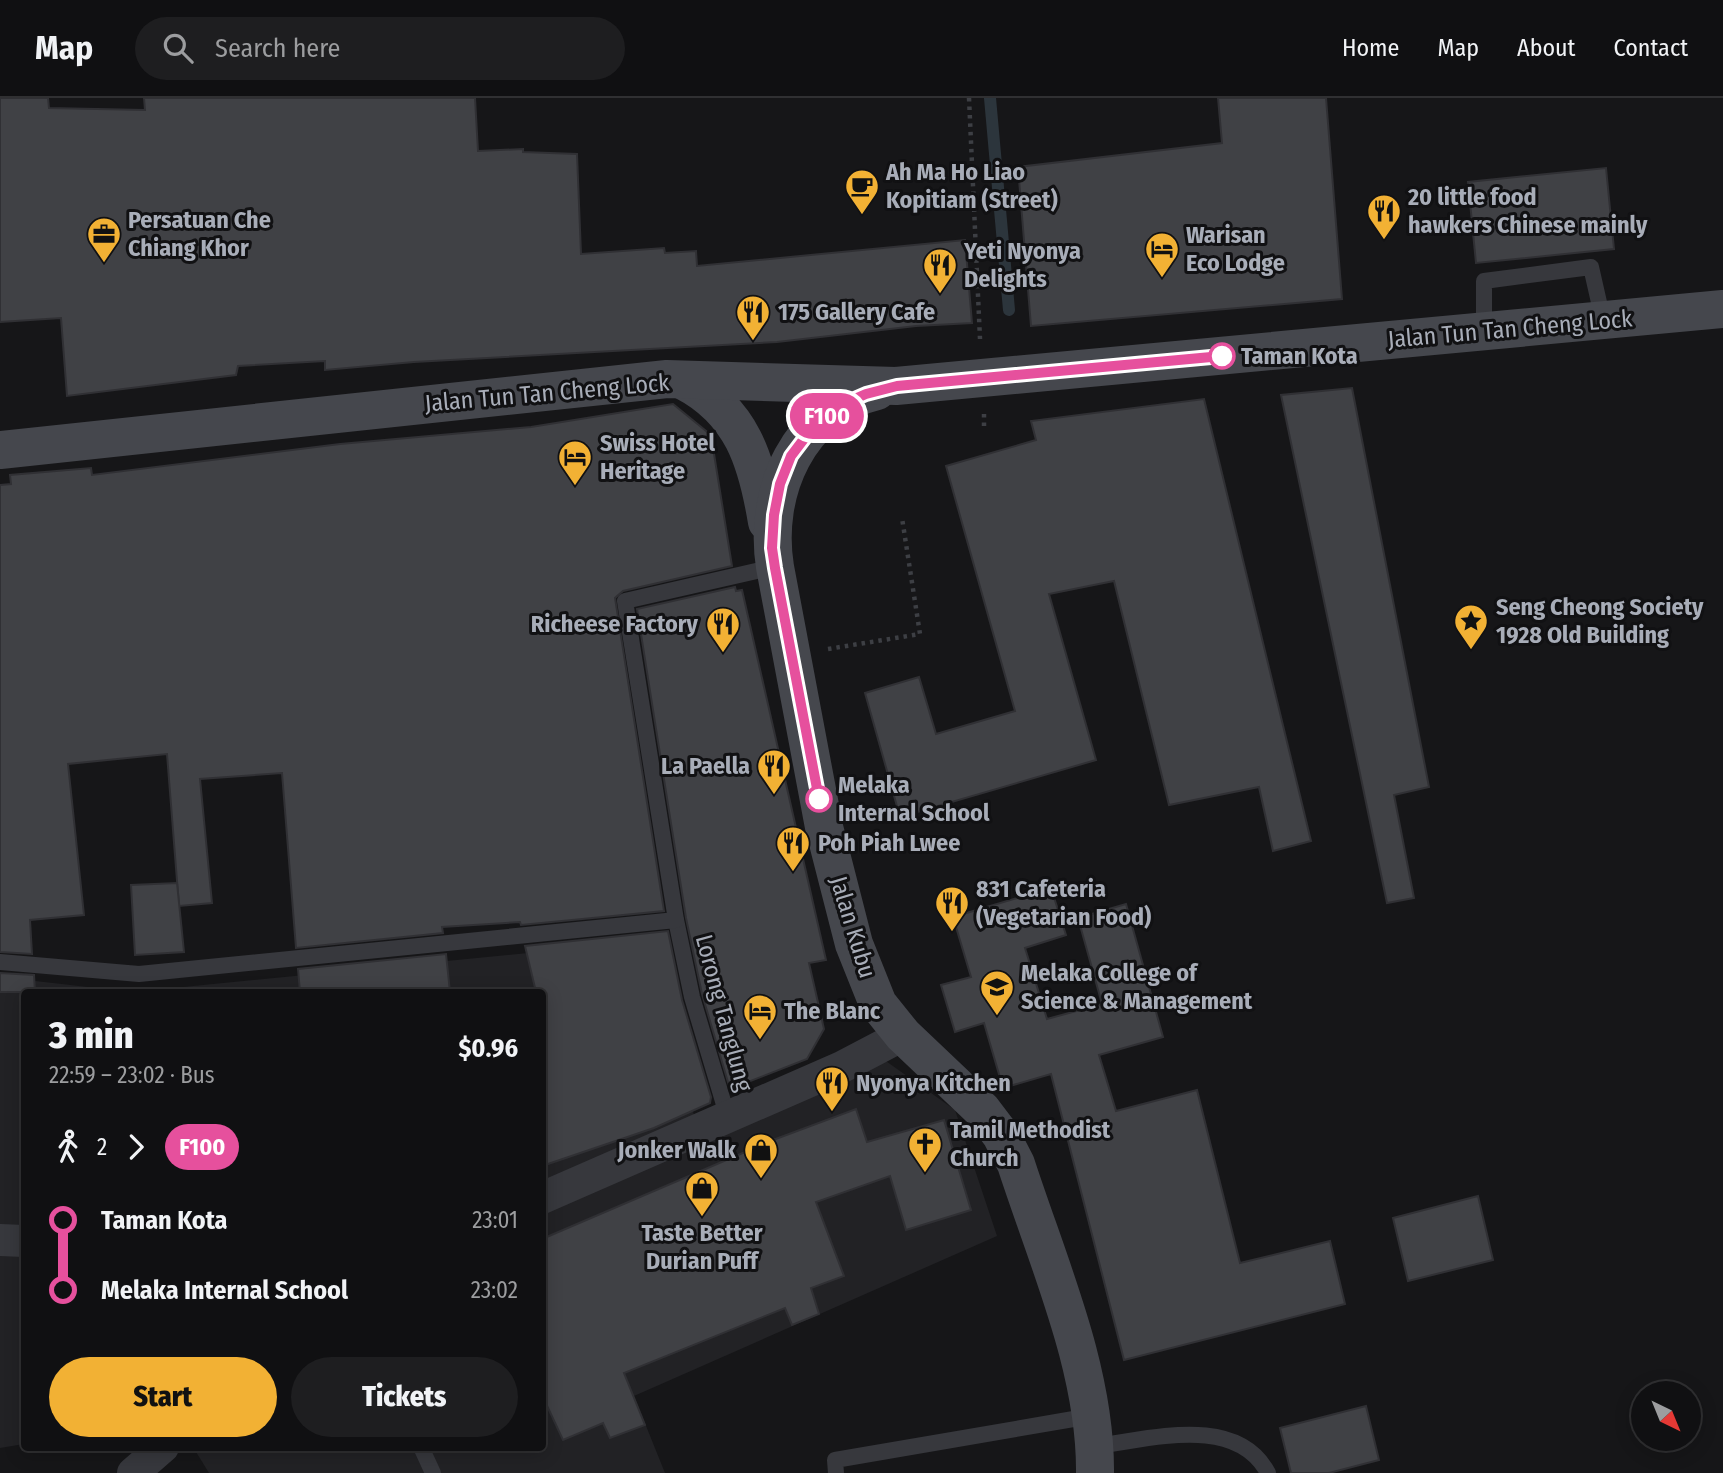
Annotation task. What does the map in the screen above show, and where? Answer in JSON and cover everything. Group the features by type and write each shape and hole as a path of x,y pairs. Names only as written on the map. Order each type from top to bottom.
{"main road":[{"name":"Jalan Tun Tan Cheng Lock","path":"0,450 667,379 897,386 1723,309"},
{"path":"684,381 706,393 724,408 740,431 763,499 773,558"},
{"name":"Jalan Kubu","path":"897,386 866,394 836,407 810,431 791,456 780,484 773,558 824,827 854,944 878,1004 904,1035 982,1110 1001,1135 1016,1164 1086,1378 1094,1445"}],"street":[{"path":"546,1196 857,1060 904,1035"},
{"path":"0,1240 21,1241"},
{"path":"134,1473 159,1451"}],"lane":[{"path":"1484,332 1484,281 1591,267 1604,320"},
{"name":"Lorong Tanglung","path":"728,1118 692,997 676,920 625,601 773,558"},
{"path":"0,962 138,974 676,920"},
{"path":"836,1473 835,1460 1094,1445 1201,1434 1234,1440 1262,1462 1268,1473"},
{"path":"423,1451 433,1473"}],"path":[{"path":"970,98 984,428"},
{"path":"827,649 920,634 902,518"}],"shaded area":[{"name":"Jonker Walk","path":"649,941 696,1123 859,1042 955,1110 997,1236 634,1396 665,1473 209,1473 195,1451 546,1451 546,989 163,989"},
{"path":"0,977 106,989 21,989 21,1444 0,1448"}],"building":[{"path":"0,98 48,98 49,108 145,110 144,98 475,98 478,151 523,149 523,152 577,154 581,254 664,248 665,253 696,251 697,266 965,240 972,323 916,326 777,342 414,362 325,370 325,361 238,366 236,375 67,396 61,318 0,322"},
{"path":"1218,98 1326,98 1342,299 1031,326 1018,167 1222,143"},
{"path":"1606,168 1614,249 1476,263 1468,182"},
{"path":"1352,388 1429,787 1394,795 1414,898 1387,903 1281,395"},
{"path":"1204,399 1311,841 1273,851 1259,787 1169,805 1114,581 1049,594 1096,760 900,817 865,693 919,677 936,734 1015,711 946,466 1036,440 1031,421"},
{"path":"673,404 711,435 732,566 623,591 615,598 664,911 521,925 520,922 442,927 443,933 296,948 282,773 200,779 212,903 179,906 167,754 68,764 84,915 30,920 32,954 0,952 0,485 11,484 10,475 91,468 92,475 340,444 531,427"},
{"path":"735,587 736,591 742,590 826,960 809,963 824,1029 807,1059 730,1089 702,994 686,918 637,609"},
{"path":"177,883 184,952 135,955 131,885"},
{"path":"1051,888 1066,935 1025,948 1047,1019 1102,1004 1078,918 1126,904 1163,1037 1099,1055 1116,1111 1197,1090 1240,1263 1330,1241 1345,1304 1124,1360 1051,1074 1003,1088 984,1023 955,1032 941,985 971,977 953,917"},
{"path":"668,931 682,1000 711,1097 710,1103 654,1128 546,1165 546,989 535,989 525,946"},
{"path":"446,954 450,989 300,989 298,969"},
{"path":"0,973 34,975 35,989 0,992"},
{"path":"856,1109 867,1142 944,1120 971,1210 906,1230 890,1176 816,1202 844,1276 811,1288 819,1314 792,1325 785,1308 624,1373 645,1425 610,1438 603,1423 563,1440 546,1404 546,1237 773,1140"},
{"path":"1478,1196 1493,1260 1408,1281 1393,1218"},
{"path":"1366,1406 1379,1460 1329,1473 1291,1473 1280,1428"}],"waterway":[{"path":"990,98 1009,310"}],"bus line":[{"name":"F100","path":"819,799 772,548 774,515 780,484 791,456 810,431 836,407 866,394 897,386 1222,356"}],"place":[{"name":"Ah Ma Ho Liao Kopitiam (Street)","path":"862,216"},
{"name":"20 little food hawkers Chinese mainly","path":"1384,241"},
{"name":"Persatuan Che Chiang Khor","path":"104,264"},
{"name":"Warisan Eco Lodge","path":"1162,279"},
{"name":"Yeti Nyonya Delights","path":"940,295"},
{"name":"175 Gallery Cafe","path":"753,342"},
{"name":"Taman Kota","path":"1222,356"},
{"name":"Swiss Hotel Heritage","path":"575,487"},
{"name":"Seng Cheong Society 1928 Old Building","path":"1471,651"},
{"name":"Richeese Factory","path":"723,654"},
{"name":"La Paella","path":"774,796"},
{"name":"Melaka Internal School","path":"819,799"},
{"name":"Poh Piah Lwee","path":"793,873"},
{"name":"831 Cafeteria (Vegetarian Food)","path":"952,933"},
{"name":"Melaka College of Science & Management","path":"997,1017"},
{"name":"The Blanc","path":"760,1041"},
{"name":"Nyonya Kitchen","path":"832,1113"},
{"name":"Tamil Methodist Church","path":"925,1174"},
{"name":"Jonker Walk","path":"761,1180"},
{"name":"Taste Better Durian Puff","path":"702,1218"}]}
